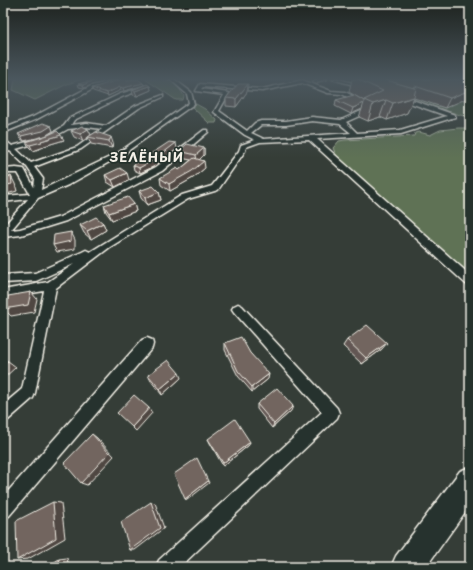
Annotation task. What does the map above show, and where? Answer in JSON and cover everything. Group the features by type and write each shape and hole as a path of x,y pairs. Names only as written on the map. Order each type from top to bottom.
{"main road":[{"path":"407,567 470,481"}],"street":[{"path":"3,131 35,118 58,106"},
{"path":"3,151 48,138 66,126 72,119 100,106"},
{"path":"30,166 79,148 141,106"},
{"path":"3,199 35,196 65,183 120,154 188,106"},
{"path":"219,106 216,111 247,134 260,140"},
{"path":"247,134 258,123 286,123 312,119 342,122 373,109 366,106"},
{"path":"3,294 51,286 107,244 185,197 216,188 242,151 243,146 260,140 401,132 453,116 422,106"},
{"path":"342,122 355,134"},
{"path":"66,126 87,125 108,128"},
{"path":"3,233 21,232 63,219 159,169 206,131"},
{"path":"310,137 470,281"},
{"path":"3,141 30,166 39,179 35,196 3,233"},
{"path":"3,171 21,171 35,196"},
{"path":"3,279 36,277 107,244"},
{"path":"3,415 28,393 51,286"},
{"path":"166,567 332,413 238,309"},
{"path":"3,510 148,344"}],"green space":[{"path":"199,106 205,109 217,120 216,123 209,123 192,107"},
{"path":"430,106 470,106 470,118"},
{"path":"470,128 470,275 338,159 333,148 339,141 345,140 414,136 415,133 419,132 430,135 440,130"}],"building":[{"path":"348,106 358,106 353,108"},
{"path":"43,123 51,126 43,131 21,136 18,134"},
{"path":"82,126 88,129 80,134 71,131"},
{"path":"57,131 61,135 30,145 26,142 48,135"},
{"path":"96,132 111,137 109,141 88,137"},
{"path":"169,142 176,143 154,160 139,168 133,165 160,148"},
{"path":"187,144 204,148 196,155 179,151"},
{"path":"194,158 204,161 192,171 169,184 160,178 177,168 179,170"},
{"path":"120,168 127,173 112,180 105,175"},
{"path":"11,176 12,184 3,186 3,178"},
{"path":"153,186 159,192 145,198 139,191"},
{"path":"128,197 134,204 109,213 104,205"},
{"path":"96,217 103,223 87,231 80,225"},
{"path":"71,232 71,241 53,245 54,235"},
{"path":"31,292 28,305 4,309 8,296"},
{"path":"367,325 387,343 366,358 347,340"},
{"path":"241,337 250,353 269,374 252,387 238,371 225,343"},
{"path":"3,358 8,361 3,366"},
{"path":"168,360 179,373 160,389 148,375"},
{"path":"277,388 293,406 274,424 257,404"},
{"path":"134,395 149,408 132,427 117,413"},
{"path":"235,419 250,442 223,463 208,439"},
{"path":"92,434 109,453 81,483 64,463"},
{"path":"197,458 208,481 185,499 174,474"},
{"path":"53,502 56,538 17,560 16,521"},
{"path":"151,502 160,528 130,550 121,522"},
{"path":"59,559 60,567 47,567"}],"district":[{"name":"ЗЕЛЁНЫЙ","path":"147,156"}]}
